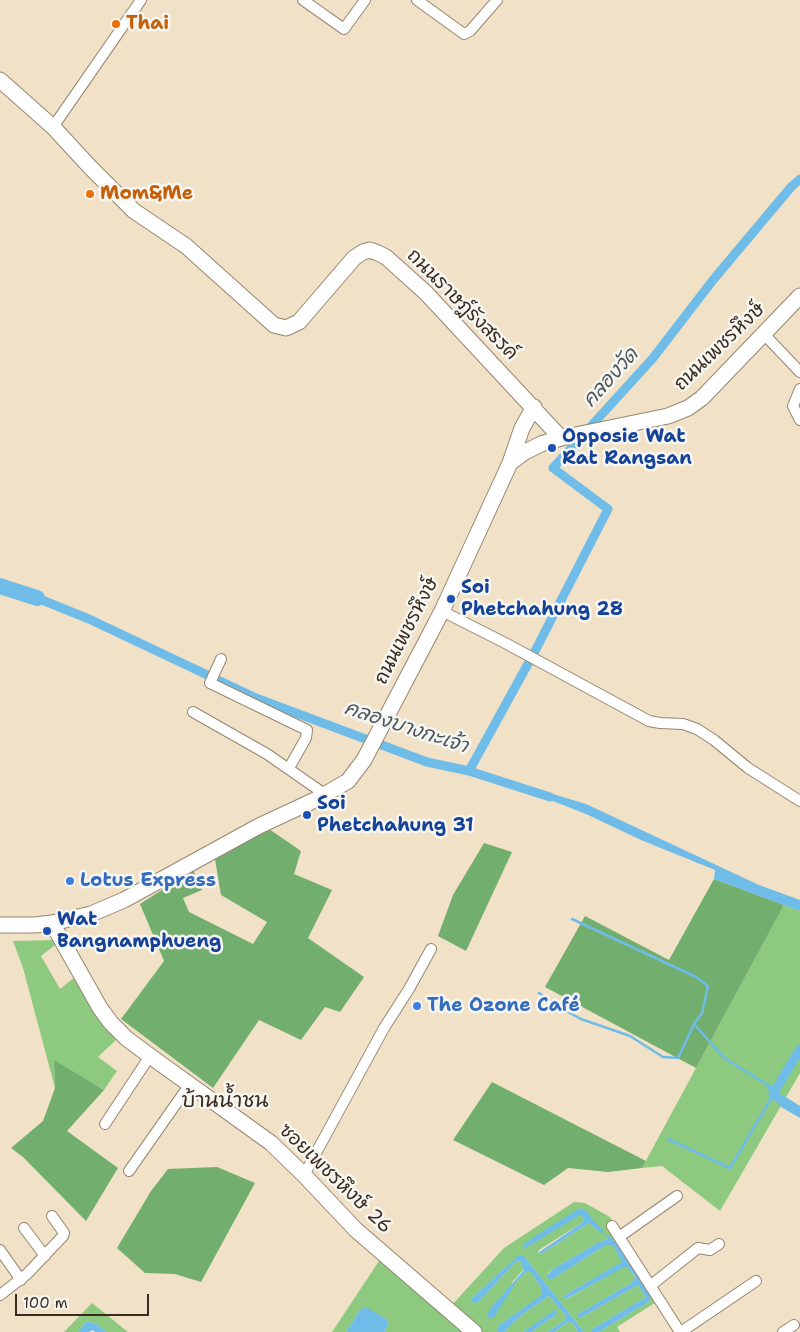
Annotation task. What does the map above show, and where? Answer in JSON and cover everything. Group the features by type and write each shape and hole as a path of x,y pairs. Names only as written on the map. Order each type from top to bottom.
{"street":[{"path":"53,127 141,0"},
{"path":"303,0 344,29 365,0"},
{"path":"417,0 464,34 470,31 497,0"},
{"name":"ถนนราษฎ์รังสรรค์","path":"0,80 53,127 130,207 186,246 274,325 286,328 299,322 354,258 370,250 378,252 426,292 562,438"},
{"name":"ถนนเพชรหึงษ์","path":"0,925 52,923 91,914 124,900 259,826 326,795 348,781 364,760 442,611 510,463 525,452 541,444 668,416 688,408 702,398 800,296"},
{"path":"763,333 800,372"},
{"path":"800,389 793,406 800,420"},
{"path":"510,463 522,428 534,407"},
{"path":"442,611 649,721 683,724 697,729 714,740 748,768 800,802"},
{"path":"221,659 210,683 308,730 306,738 289,768"},
{"path":"193,712 289,768 326,795"},
{"name":"ซอยเพชรหึงษ์ 26","path":"52,923 105,1016 126,1038 271,1143 356,1230 474,1332"},
{"path":"304,1175 384,1028 410,989 431,949"},
{"path":"105,1124 150,1056"},
{"path":"129,1171 190,1084"},
{"path":"619,1237 677,1196"},
{"path":"0,1296 21,1280 63,1236 64,1233 52,1216"},
{"path":"612,1226 681,1332 756,1281"},
{"path":"24,1228 45,1256"},
{"path":"650,1286 698,1248 710,1250 718,1244"},
{"path":"0,1250 21,1280"},
{"path":"783,1332 794,1324"}],"green space":[{"path":"269,829 301,851 294,874 332,890 308,938 364,977 340,1012 325,1007 301,1040 259,1020 213,1088 121,1019 164,961 140,904 193,870 202,890 183,898 189,912 253,944 267,922 221,895 215,859"},
{"path":"484,843 512,852 466,951 438,936 453,895"},
{"path":"714,879 784,905 696,1068 545,987 585,916 669,960"},
{"path":"784,905 800,911 800,1073 720,1211 662,1166 642,1168"},
{"path":"54,940 55,945 41,956 60,989 75,977 118,1038 98,1057 117,1071 104,1090 54,1061 55,1088 23,968 13,941"},
{"path":"54,1060 104,1090 67,1131 118,1168 86,1221 23,1157 11,1148 43,1121 55,1088"},
{"path":"492,1082 646,1161 642,1168 608,1172 568,1168 544,1185 453,1140"},
{"path":"217,1167 255,1183 201,1282 175,1274 145,1273 117,1248 151,1191 168,1169"},
{"path":"574,1202 585,1203 610,1217 661,1299 617,1327 620,1332 599,1332 650,1301 651,1294 619,1245 606,1236 608,1239 599,1242 553,1269 548,1273 548,1277 551,1280 606,1245 613,1244 623,1262 563,1296 567,1299 626,1265 635,1277 633,1282 578,1314 580,1318 638,1285 646,1297 592,1329 591,1332 584,1332 524,1256 519,1256 471,1299 478,1302 517,1261 521,1262 524,1269 513,1281 508,1294 517,1281 527,1271 530,1271 542,1289 543,1295 499,1325 497,1332 477,1332 451,1306 504,1248","holes":["580,1208 601,1233 589,1223 541,1254 538,1253 539,1250 583,1222 584,1218 580,1214 524,1249"]},
{"path":"381,1258 470,1332 384,1332 389,1324 360,1310 346,1332 332,1332"},
{"path":"549,1296 566,1316 565,1320 547,1332 531,1332 557,1314 556,1310 523,1332 504,1332 523,1314"},
{"path":"92,1303 128,1332 107,1332 96,1324 87,1321 78,1332 64,1332"},
{"path":"568,1322 573,1323 578,1332 554,1332"}],"water":[{"path":"543,791 586,804 759,885 800,900 800,911 714,879 715,870 540,796"},
{"path":"765,1084 800,1106 800,1118 781,1107"},
{"path":"580,1208 585,1210 604,1232 601,1233 589,1223 541,1254 538,1253 583,1222 584,1218 580,1215 524,1249 523,1245 532,1238"},
{"path":"605,1235 609,1236 619,1245 651,1294 650,1301 599,1332 591,1332 592,1329 646,1297 638,1285 578,1318 578,1314 633,1282 635,1276 626,1266 566,1299 563,1296 622,1262 613,1245 606,1245 551,1280 547,1277 553,1269 599,1242 608,1239"},
{"path":"519,1255 524,1256 584,1332 578,1332 573,1323 568,1322 554,1332 547,1332 565,1320 566,1316 549,1296 523,1314 504,1332 497,1332 499,1325 542,1295 542,1289 530,1271 527,1271 517,1281 494,1317 489,1319 487,1315 524,1270 521,1262 517,1261 478,1302 473,1303 471,1299"},
{"path":"366,1307 386,1319 389,1324 384,1332 346,1332 360,1310"},
{"path":"556,1309 557,1314 531,1332 523,1332"},
{"path":"87,1321 96,1324 107,1332 95,1332 93,1330 78,1332"}],"waterway":[{"name":"คลองวัด","path":"534,653 608,509 553,468 653,358 713,280 791,187 800,179"},
{"name":"คลองบางกะเจ้า","path":"0,586 37,598"},
{"name":"คลองบางกะเจ้า","path":"37,598 89,619 256,698 427,762 469,771 550,797"},
{"name":"คลองวัด","path":"469,771 529,662"},
{"path":"572,919 696,977 708,986 702,1013 694,1024 724,1058 776,1090"},
{"path":"539,993 581,1019 630,1036 663,1057 678,1058 694,1024"},
{"path":"779,1098 773,1094 800,1049"},
{"path":"668,1139 730,1168 773,1095"}],"place":[{"name":"Thai","path":"116,24"},
{"name":"Mom&Me","path":"90,194"},
{"name":"Opposie Wat Rat Rangsan","path":"552,448"},
{"name":"Soi Phetchahung 28","path":"451,599"},
{"name":"Soi Phetchahung 31","path":"307,815"},
{"name":"Lotus Express","path":"70,881"},
{"name":"Wat Bangnamphueng","path":"47,931"},
{"name":"The Ozone Café","path":"417,1006"}],"district":[{"name":"บ้านน้ำชน","path":"225,1102"}]}
